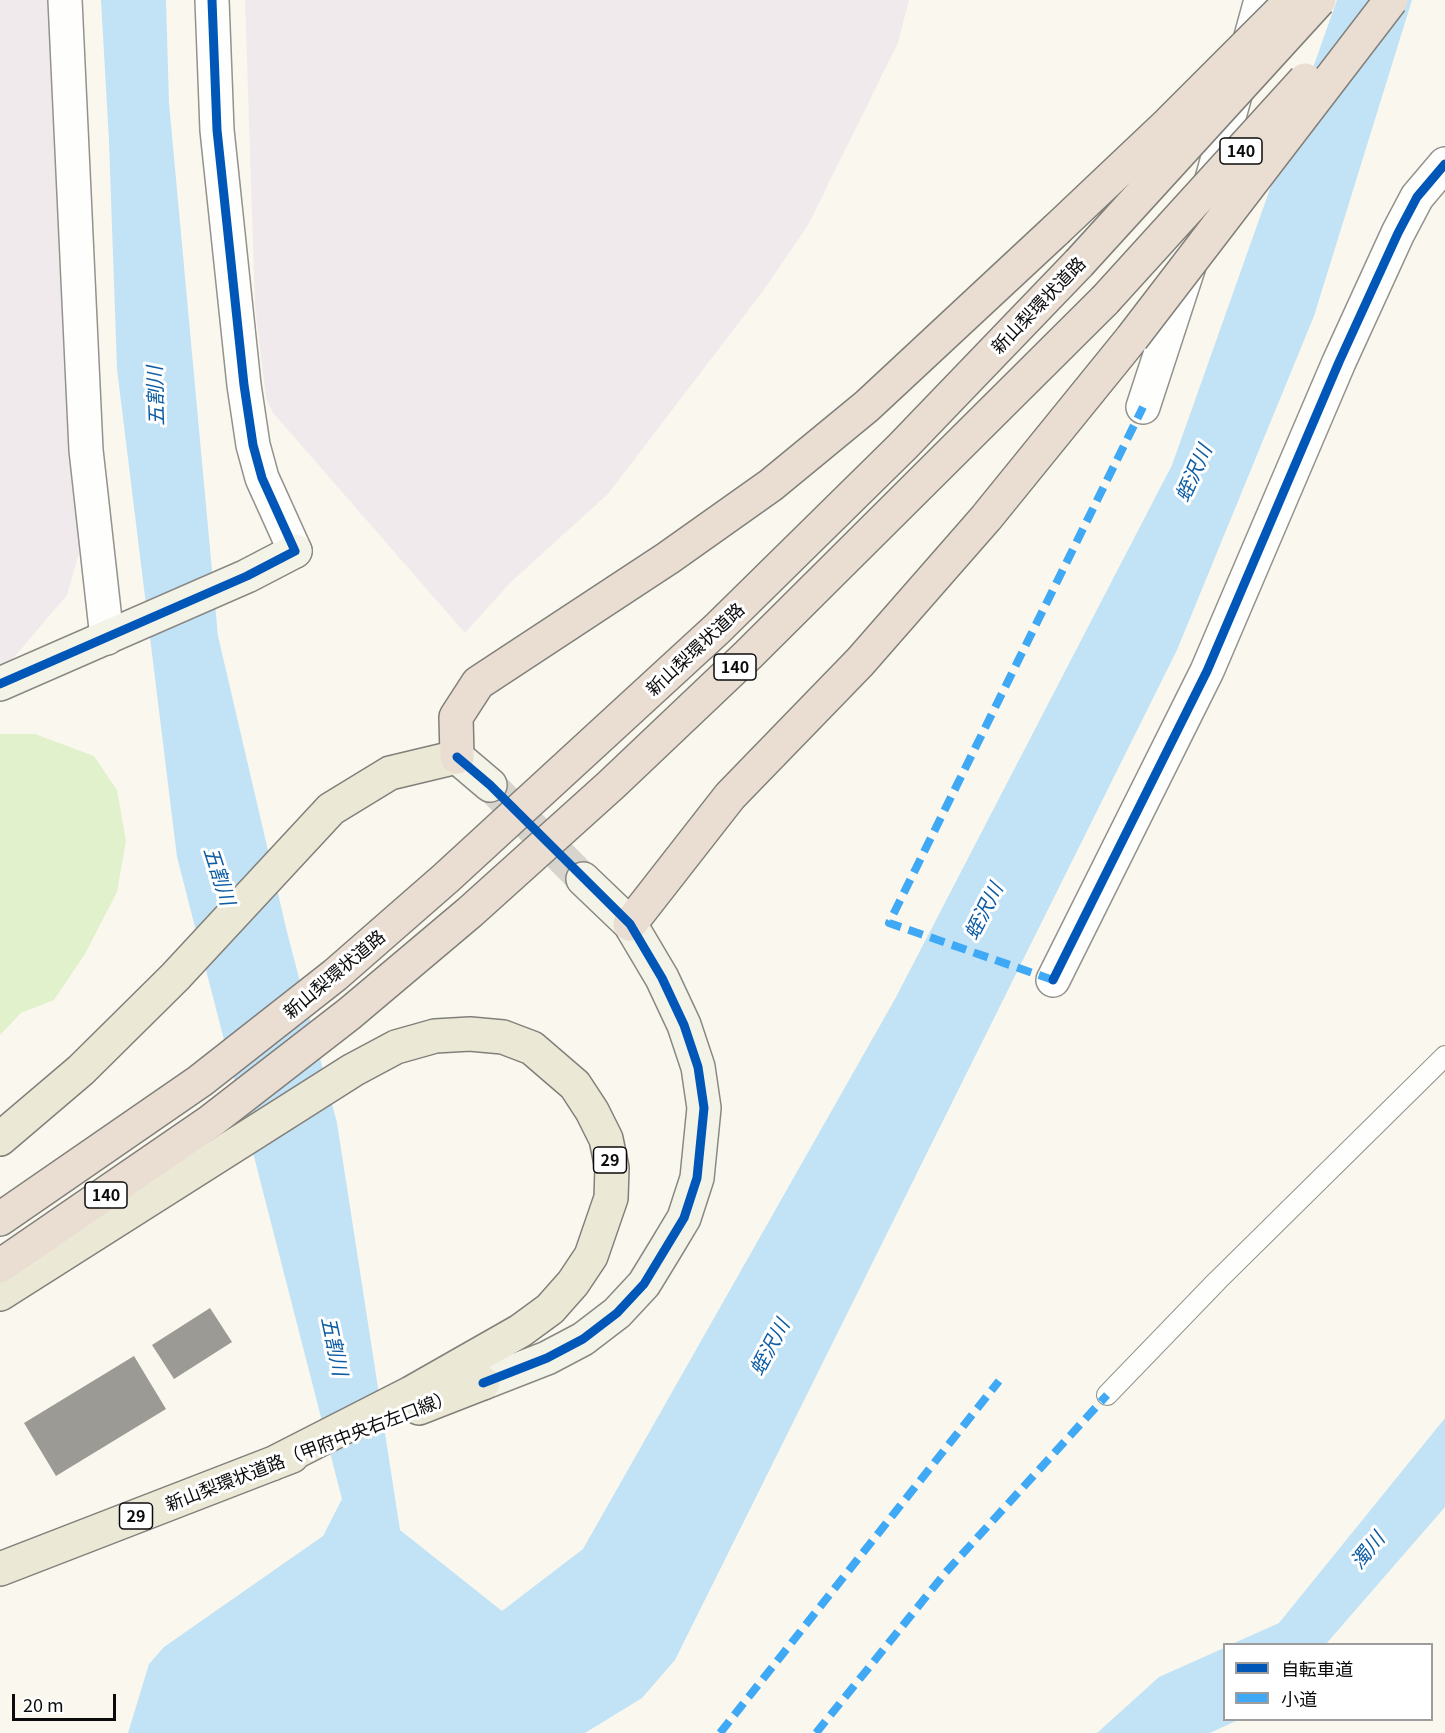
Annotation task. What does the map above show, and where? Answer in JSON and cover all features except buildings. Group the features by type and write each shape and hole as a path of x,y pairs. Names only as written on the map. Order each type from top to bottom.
{"highway":[{"path":"457,757 456,717 478,683 668,558 771,484 867,405 1168,124 1291,0"},
{"name":"新山梨環状道路","path":"0,1219 200,1081 335,975 446,878 717,629 903,446 1079,263 1318,0"},
{"name":"140","path":"0,1266 211,1121 349,1014 470,912 611,785 903,502 1105,300 1376,0"},
{"path":"630,924 730,796 860,662 986,518 1132,338 1391,0"}],"main road":[{"path":"0,1139 81,1070 175,977 331,809 390,772 457,757"},
{"name":"29","path":"0,1294 353,1070 396,1047 435,1036 470,1034 513,1041 532,1048 575,1085 606,1139 612,1168 611,1198 603,1228 591,1256 573,1283 550,1309 414,1401"},
{"name":"新山梨環状道路（甲府中央右左口線）","path":"0,1569 272,1464 414,1401 483,1383"}],"street":[{"path":"65,0 86,450 116,634"},
{"path":"0,684 247,576 295,551 262,478 253,444 244,385 217,130 212,0"},
{"path":"1143,407 1185,278 1261,0"},
{"path":"1053,980 1207,671 1339,362 1398,233 1417,197 1445,164"},
{"path":"457,757 490,785"},
{"path":"483,1383 546,1358 583,1339 617,1313 644,1284 684,1218 697,1178 704,1108 698,1068 680,1015 630,924 583,879"}],"lane":[{"path":"1107,1395 1217,1281 1445,1056"}],"shaded area":[{"path":"0,0 51,0 79,553 67,595 12,660 0,664"},
{"path":"245,0 909,0 898,43 808,225 763,291 608,494 511,582 465,633 273,413 266,398 255,307"}],"green space":[{"path":"0,734 35,734 94,756 117,790 126,841 117,892 85,954 54,1000 21,1013 0,1035"}],"water":[{"path":"101,0 166,0 169,103 218,636 287,932 337,1123 400,1530 502,1611 583,1549 895,999 1172,465 1337,0 1412,0 1314,316 1177,650 675,1660 642,1698 585,1733 128,1733 149,1664 164,1647 323,1536 342,1499 177,857 117,369 109,141"},
{"name":"濁川","path":"1445,1418 1445,1507 1327,1643 1234,1643 1279,1623"},
{"path":"1223,1648 1223,1721 1236,1721 1210,1733 1097,1733 1159,1677"}],"tunnel":[{"path":"490,785 583,879"}],"marked path":[{"path":"1053,980 889,923 1143,407"},
{"path":"720,1733 999,1381"},
{"path":"816,1733 946,1572 1107,1395"}],"cycle path":[{"path":"0,684 247,576 295,551 262,478 253,445 244,385 217,130 212,0"},
{"path":"1053,980 1207,671 1339,362 1398,233 1417,197 1445,164"},
{"path":"457,757 490,785 630,924 662,978 684,1025 698,1067 704,1108 697,1178 684,1218 644,1284 617,1313 583,1339 547,1358 483,1383"}],"water label":[{"name":"五割川","path":"155,396"},
{"name":"蛭沢川","path":"1193,473"},
{"name":"五割川","path":"220,876"},
{"name":"蛭沢川","path":"983,911"},
{"name":"五割川","path":"335,1346"},
{"name":"蛭沢川","path":"769,1347"}]}
